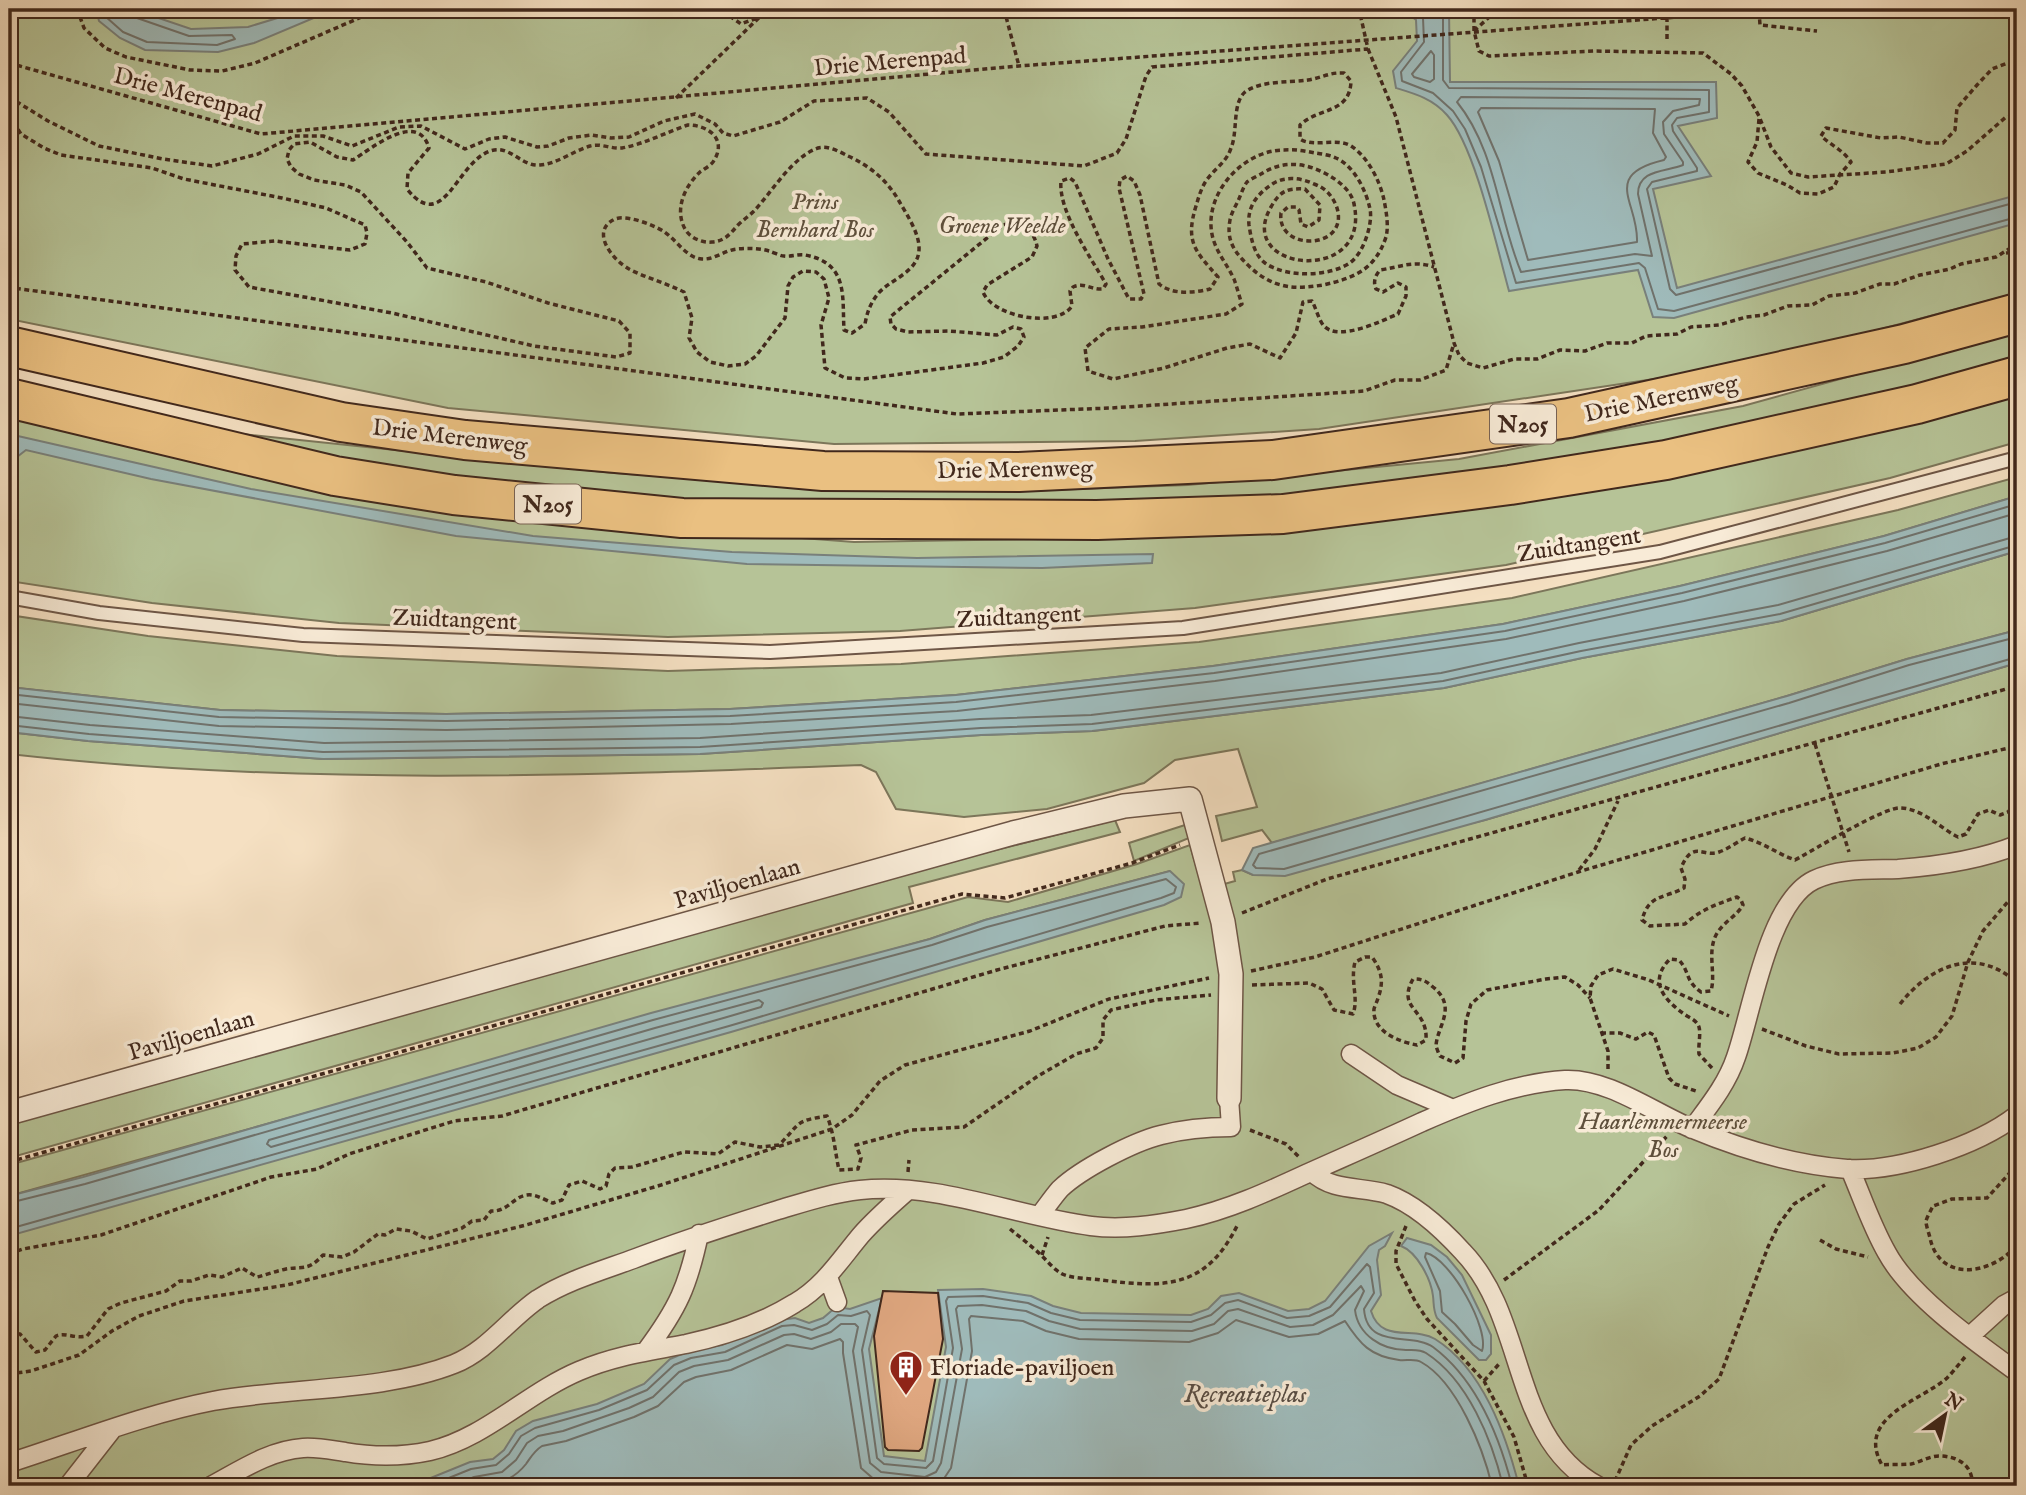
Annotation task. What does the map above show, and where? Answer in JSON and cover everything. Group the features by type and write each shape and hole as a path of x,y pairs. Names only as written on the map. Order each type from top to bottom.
{"highway":[{"name":"Drie Merenweg","path":"9,345 341,422 465,440 823,471 1019,472 1273,460 1569,418 1904,344 2017,313"},
{"name":"Drie Merenweg","path":"9,398 335,476 454,495 682,518 1097,520 1283,514 1510,485 1666,460 1917,404 2017,376"}],"street":[{"name":"Paviljoenlaan","path":"9,1113 999,837 1124,806 1190,799 1223,922 1231,980 1229,1097"},
{"path":"1686,1126 1725,1084 1736,1058 1770,939 1802,888 1813,880 1835,874 1967,860 2017,845"},
{"path":"1351,1054 1397,1085 1453,1109"},
{"path":"9,1463 212,1401 397,1379 460,1362 538,1299 564,1285 699,1234 834,1195 862,1190 927,1191 1093,1226 1151,1226 1194,1217 1242,1202 1499,1091 1567,1080 1590,1083 1638,1102 1686,1126 1757,1152 1850,1170 1922,1159 1985,1135 2017,1115"},
{"path":"1040,1215 1061,1189 1118,1153 1158,1135 1201,1127 1231,1127 1229,1097"},
{"path":"1850,1170 1887,1255 1908,1281 1973,1339 2017,1373"},
{"path":"1312,1171 1321,1179 1342,1187 1384,1193 1402,1200 1464,1252 1490,1289 1512,1342 1537,1421 1550,1443 1566,1461 1598,1486"},
{"path":"211,1486 262,1460 302,1448 322,1448 373,1456 407,1455 433,1450 466,1438 547,1386 580,1370 636,1352 730,1332 779,1313 814,1290 828,1277 868,1228 907,1191"},
{"path":"646,1351 679,1302 691,1274 699,1234"},
{"path":"828,1277 837,1302"},
{"path":"1973,1339 2004,1305 2017,1298"},
{"path":"68,1486 112,1430"}],"lane":[{"name":"Zuidtangent","path":"9,597 99,613 303,635 770,652 1183,628 1660,552 2017,458"}],"path":[{"path":"77,9 84,28 105,48 126,57 190,70 222,71 255,63 380,9"},
{"path":"726,9 727,14 741,24 759,17"},
{"path":"676,99 766,9"},
{"path":"1003,9 1019,66"},
{"path":"1359,9 1368,49 1396,117 1454,343 1459,355 1467,363 1483,368 1508,360 1537,359 1560,351 1585,351 1607,343 1632,343 1646,336 1677,334 1691,327 1719,326 1734,319 1774,313 1788,306 1812,305 1829,296 1855,293 1880,284 1894,284 1961,264 1985,260 2004,253 2017,244"},
{"path":"1474,9 1474,31 1479,51 1489,56 1594,51 1703,53 1742,86 1759,116 1771,147 1791,173 1808,177 1886,172 1945,164 1967,151 2006,117 2017,115"},
{"path":"1474,31 1497,9"},
{"name":"Drie Merenpad","path":"9,63 261,134 676,99 1019,66 1785,9"},
{"path":"1759,10 1760,25 1817,31"},
{"path":"1667,17 1667,38"},
{"path":"9,97 48,121 99,146 212,166 258,154 294,136 323,136 352,146 399,127 421,126 465,149 489,139 505,137 537,147 591,135 629,137 664,121 695,114 715,124 723,133 733,136 780,122 814,101 867,98 889,113 926,154 1084,166 1117,153 1126,139 1146,76 1152,67 1368,49"},
{"path":"1759,116 1757,142 1748,162 1758,173 1800,193 1818,194 1834,187 1840,174 1851,162 1846,154 1835,149 1821,136 1826,128 1881,138 1899,137 1927,144 1943,143 1955,130 1957,108 1976,85 1992,69 2017,61"},
{"path":"9,115 21,134 61,155 152,168 184,179 326,208 365,225 368,233 365,244 350,250 275,241 242,244 236,256 235,270 249,287 301,299 392,313 534,346 616,357 630,353 630,333 619,321 548,303 486,282 427,268 361,192 345,184 314,180 299,174 291,167 289,150 294,144 310,142 320,145 337,157 353,160 392,136 417,132 425,139 429,148 408,173 407,189 422,203 439,204 446,199 466,169 490,151 505,150 525,163 539,166 593,145 620,148 688,124 699,125 707,127 716,137 717,151 713,162 699,173 687,188 680,212 682,223 689,234 710,243 726,239 807,154 821,147 836,150 872,169 892,190 910,222 919,250 916,262 893,283 883,288 870,305 865,324 852,332 845,330 844,291 840,277 817,259 805,255 785,257 763,249 747,248 729,250 701,259 687,252 663,231 621,217 612,220 605,227 603,236 608,249 628,269 684,292 692,318 690,338 697,352 710,362 728,366 745,364 757,356 785,318 788,286 793,277 803,271 816,272 824,279 829,298 821,325 825,368 845,378 864,379 982,363 1004,357 1018,346 1024,337 1021,329 1013,327 997,335 949,331 908,332 896,329 891,324 890,317 1003,225 1015,222 1024,226 1030,230 1037,246 1032,257 987,285 984,292 986,299 1001,310 1037,319 1060,317 1072,306 1070,291 1073,287 1083,284 1103,289 1106,284 1069,216 1060,189 1061,181 1065,178 1075,182 1108,259 1129,299 1141,299 1144,294 1119,188 1120,180 1127,176 1134,181 1140,195 1159,284 1174,292 1210,289 1218,276 1203,262 1194,246 1192,220 1207,178 1226,160 1231,150 1236,132 1237,105 1244,93 1258,87 1310,80 1332,72 1344,73 1351,81 1345,102 1306,120 1300,125 1300,139 1305,142 1339,142 1351,146 1371,167 1383,198 1387,235 1371,265 1352,278 1305,288 1279,285 1253,271 1228,238 1230,217 1247,182 1268,169 1292,163 1312,166 1340,184 1354,202 1353,233 1341,249 1328,259 1291,260 1266,239 1264,219 1279,194 1289,188 1305,189 1320,205 1319,220 1315,225 1307,227 1301,224 1296,206 1288,207 1282,213 1280,220 1284,227 1292,237 1305,242 1322,239 1337,228 1337,208 1324,188 1288,177 1274,183 1262,193 1251,204 1248,218 1251,237 1265,263 1282,272 1304,274 1330,271 1352,262 1362,246 1371,216 1368,200 1350,168 1335,157 1282,149 1262,154 1232,174 1218,193 1210,224 1213,244 1234,279 1242,304 1226,314 1142,327 1109,329 1085,348 1088,371 1113,379 1250,344 1280,358 1296,333 1303,302 1312,301 1324,326 1339,333 1368,326 1398,314 1406,296 1406,287 1398,282 1382,292 1376,289 1375,276 1380,270 1412,262 1422,262 1434,267"},
{"path":"2004,253 2017,252"},
{"path":"9,284 13,288 957,414 1111,408 1364,391 1395,380 1420,380 1446,370 1454,343"},
{"path":"9,1254 102,1235 271,1177 317,1169 349,1154 454,1121 502,1116 998,970 1165,926 1223,922 1327,879 2017,687"},
{"path":"1815,744 1856,871"},
{"path":"9,1374 32,1371 79,1355 112,1331 139,1316 184,1301 287,1285 526,1226 832,1129 852,1115 880,1081 905,1065 1030,1031 1109,999 1231,980 1315,957 1578,872 1941,764 2017,746"},
{"path":"1578,872 1595,849 1618,800"},
{"path":"1658,984 1662,967 1670,959 1679,960 1686,967 1691,985 1700,992 1711,992 1711,953 1715,937 1743,905 1737,897 1697,913 1685,924 1650,926 1642,920 1645,909 1655,898 1671,895 1684,888 1682,868 1691,853 1703,850 1718,853 1745,838 1761,842 1780,855 1795,860 1883,811 1901,808 1928,817 1958,837 1966,834 1978,814 1989,810 2000,815 2008,812 2017,801"},
{"path":"9,1162 962,894 1005,898 1132,863 1201,838"},
{"path":"1608,1090 1608,1051 1590,998 1591,986 1598,975 1613,969 1658,984 1806,1046 1839,1054 1893,1053 1918,1048 1936,1037 1952,1016 1968,962 1983,931 2017,891"},
{"path":"9,1333 20,1334 36,1352 45,1350 56,1336 66,1335 76,1339 87,1336 108,1309 166,1291 180,1282 209,1275 222,1277 242,1268 257,1277 286,1269 303,1269 314,1265 323,1255 342,1257 354,1252 378,1234 396,1229 411,1231 427,1239 462,1228 472,1221 484,1220 491,1211 507,1208 518,1197 532,1195 553,1203 562,1200 569,1185 582,1181 600,1189 606,1186 609,1174 615,1168 632,1167 684,1152 718,1154 735,1142 760,1147 779,1145 803,1120 827,1116 839,1170 858,1169 861,1158 856,1145 912,1130 964,1127 1038,1076 1076,1054 1096,1048 1104,1038 1103,1020 1111,1010 1156,1000 1213,995 1231,980 1309,984 1322,989 1327,1003 1334,1010 1353,1014 1356,1002 1352,976 1356,962 1371,957 1382,980 1374,1010 1378,1024 1389,1035 1402,1042 1417,1045 1426,1040 1427,1028 1408,1000 1408,989 1413,979 1423,979 1438,991 1445,1007 1444,1023 1436,1046 1440,1056 1455,1063 1463,1058 1466,1021 1471,1004 1487,990 1565,978 1578,985 1590,998"},
{"path":"1900,1004 1915,985 1955,964 1968,962 1998,969 2017,983"},
{"path":"1658,984 1674,1005 1696,1021 1700,1028 1699,1054 1713,1067 1712,1074"},
{"path":"1601,1033 1620,1033 1636,1040 1648,1032 1654,1035 1669,1078 1675,1084 1693,1091 1703,1091"},
{"path":"1490,1289 1599,1210 1686,1126"},
{"path":"1231,1127 1258,1131 1286,1144"},
{"path":"2017,1165 1987,1198 1952,1199 1933,1206 1926,1221 1932,1246 1943,1261 1961,1270 1987,1267 2017,1245"},
{"path":"1614,1486 1631,1445 1652,1426 1700,1396 1719,1378 1779,1224 1794,1204 1850,1170"},
{"path":"978,1202 1042,1255 1060,1274 1124,1283 1161,1283 1195,1275 1209,1266 1234,1232 1241,1216 1242,1202"},
{"path":"1415,1209 1399,1240 1396,1264 1427,1320 1484,1381 1514,1437 1528,1486"},
{"path":"1821,1240 1836,1249 1855,1254 1874,1258 1887,1255"},
{"path":"1972,1486 1973,1477 1958,1460 1937,1456 1911,1464 1882,1465 1877,1456 1876,1443 1881,1426 1895,1410 1946,1379 1973,1339"}],"green space":[{"name":"Groene Weelde","path":"9,9 2017,9 2017,293 1832,342 1674,376 1319,429 1135,441 834,444 448,408 9,319"},
{"path":"2017,330 2017,360 1822,414 1504,475 1172,512 589,501 374,467 213,431 614,473 832,488 1022,491 1188,485 1459,459 1743,406"},
{"path":"2017,383 2017,442 1890,478 1506,565 1195,608 900,631 668,637 339,623 152,603 9,581 9,411 537,518 854,542 1199,536 1515,502"},
{"path":"2017,477 2017,496 1884,536 1680,586 1503,624 1213,666 956,695 730,709 446,714 220,710 9,687 9,615 148,636 337,656 668,671 901,664 1199,642 1512,598 1898,510"},
{"path":"2017,551 2017,630 1907,659 1787,696 1272,843 1262,830 1222,841 1216,816 1257,807 1238,749 1175,760 1144,783 1047,809 964,817 896,809 876,772 861,765 435,776 222,771 9,754 9,732 88,741 323,759 700,754 981,735 1093,731 1444,688 1582,658 1781,621"},
{"name":"Haarlemmermeerse Bos","path":"2017,663 2017,1486 9,1486 9,1227 1170,871 985,920 930,939 9,1196 9,1165 968,897 1008,902 1137,864 1190,845 1203,890 1235,881 1233,872 1242,870 1253,875 1485,820"},
{"path":"1115,820 1120,832 909,887 913,903 9,1158 9,1124 876,880"},
{"path":"1185,825 1189,838 1134,861 1129,843"}],"water":[{"path":"96,9 132,9 191,29 248,27 307,9 335,9 254,43 218,52 145,50 120,38 99,21"},
{"path":"1394,9 1449,9 1450,82 1716,82 1717,118 1678,126 1711,176 1653,189 1677,288 2017,195 2017,223 1674,318 1653,317 1638,270 1509,291 1476,173 1457,130 1436,105 1396,88 1393,71 1417,41 1416,20 1405,11"},
{"path":"9,434 251,489 533,536 732,552 917,558 1153,554 1152,563 1042,568 747,564 456,536 151,479 26,450 9,469"},
{"path":"2017,496 2017,551 1781,621 1582,658 1444,688 1092,731 981,735 700,754 323,759 88,741 9,732 9,687 220,710 446,714 730,709 956,695 1213,666 1503,624 1680,586 1884,536"},
{"path":"2017,630 2017,663 1485,820 1285,876 1253,875 1242,870 1253,848 1787,696 1907,659"},
{"path":"1170,871 1184,884 1181,897 1164,905 731,1032 9,1236 9,1196 651,1013 930,939 985,920"},
{"name":"Recreatieplas","path":"1392,1233 1385,1246 1379,1250 1377,1260 1381,1295 1371,1311 1376,1321 1390,1331 1427,1335 1435,1339 1467,1367 1499,1425 1519,1486 411,1486 470,1462 493,1459 504,1450 516,1431 533,1421 597,1404 644,1384 670,1359 689,1351 722,1345 780,1320 795,1318 809,1323 823,1318 836,1307 850,1309 882,1298 869,1349 884,1456 925,1461 946,1347 938,1290 983,1289 1031,1296 1053,1306 1081,1313 1191,1315 1208,1309 1221,1296 1239,1293 1288,1311 1309,1309 1325,1301 1369,1246"},
{"path":"1407,1238 1431,1245 1447,1257 1462,1275 1491,1335 1491,1354 1486,1360 1479,1360 1437,1318 1432,1289 1426,1274 1418,1260 1401,1246"},
{"path":"309,1479 335,1479 369,1486 288,1486"}],"building":[{"name":"Floriade-paviljoen","path":"883,1291 938,1293 943,1339 922,1448 919,1451 888,1450 885,1447 874,1336"}],"place":[{"name":"Floriade-paviljoen","path":"906,1397"}],"park label":[{"name":"Prins Bernhard Bos","path":"815,215"}]}
